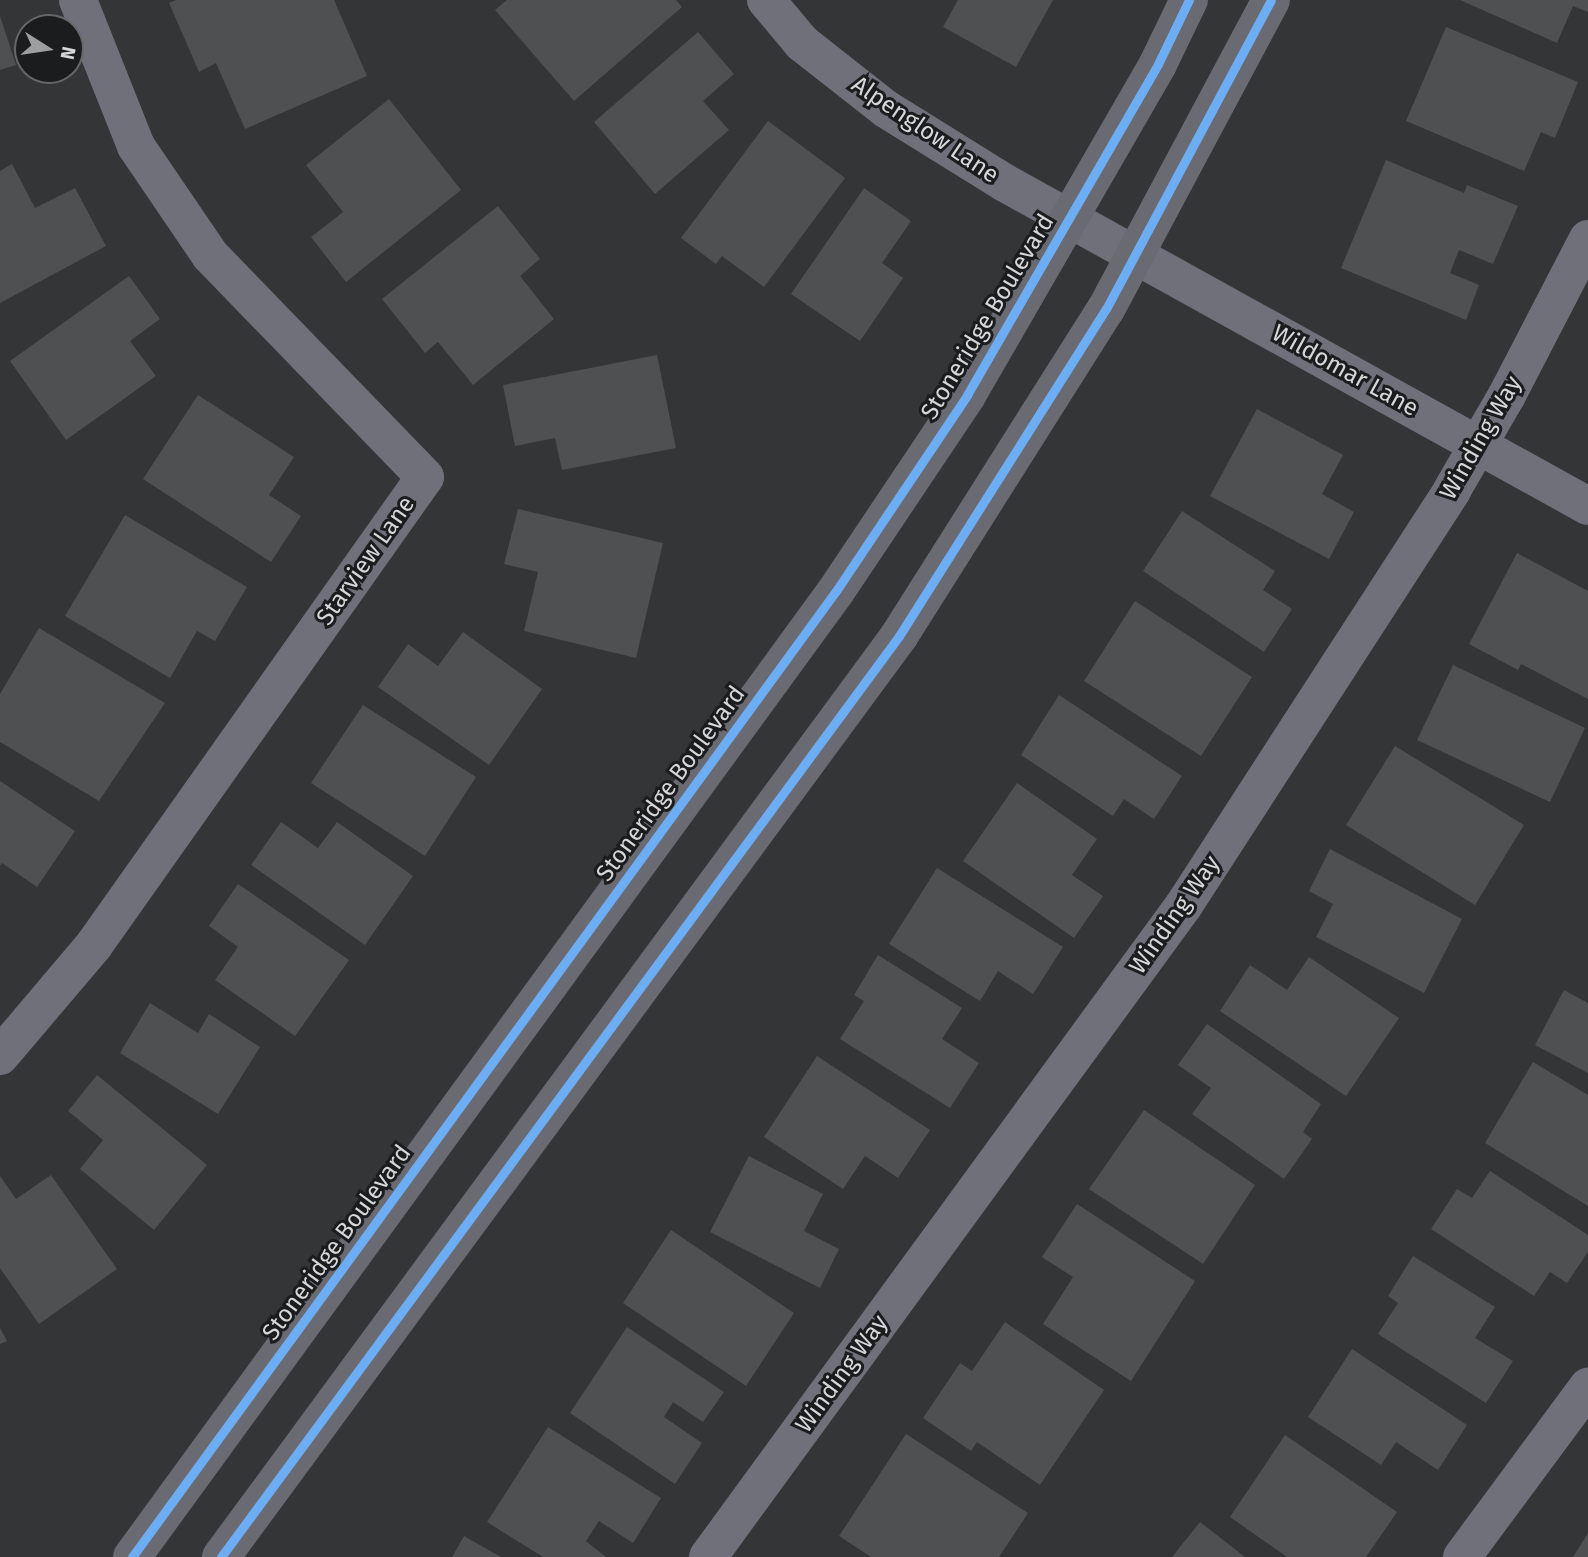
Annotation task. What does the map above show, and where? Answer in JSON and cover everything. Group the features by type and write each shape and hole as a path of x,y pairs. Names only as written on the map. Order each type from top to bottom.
{"street":[{"name":"Starview Lane","path":"0,1056 94,945 425,477 210,255 136,146 78,0"},
{"name":"Alpenglow Lane","path":"766,0 802,43 886,110 1102,238"},
{"name":"Stoneridge Boulevard","path":"132,1557 836,592 967,395 1158,64 1189,0"},
{"path":"221,1557 899,636 1037,424 1136,256 1271,0"},
{"name":"Wildomar Lane","path":"1102,238 1588,506"},
{"name":"Winding Way","path":"708,1557 1184,905 1311,714 1479,444 1588,239"},
{"path":"1462,1557 1588,1387"}],"building":[{"path":"176,0 334,0 367,76 245,129 216,63 199,72 169,3"},
{"path":"507,0 676,0 682,7 574,101 495,10"},
{"path":"958,0 1053,0 1016,67 943,27"},
{"path":"1460,0 1588,0 1588,12 1573,6 1557,43"},
{"path":"0,16 14,66 0,70"},
{"path":"1446,27 1578,82 1555,138 1541,132 1524,171 1406,121"},
{"path":"698,32 734,74 703,101 729,130 655,194 594,122"},
{"path":"389,99 461,190 346,282 311,237 343,212 306,165"},
{"path":"768,121 845,178 764,287 722,256 716,264 681,238"},
{"path":"1386,160 1464,193 1467,185 1518,206 1493,264 1459,250 1450,273 1479,285 1466,320 1341,268"},
{"path":"12,164 35,208 75,188 106,246 0,303 0,171"},
{"path":"864,188 911,221 882,263 903,278 860,341 791,294"},
{"path":"498,206 540,259 520,276 554,319 473,385 438,342 425,353 382,299"},
{"path":"129,276 160,319 130,341 156,376 66,440 10,361"},
{"path":"657,355 676,448 562,470 555,438 515,446 503,385"},
{"path":"198,395 294,457 269,495 301,516 271,562 143,479"},
{"path":"1257,409 1343,455 1322,494 1354,512 1329,559 1210,496"},
{"path":"518,509 663,543 636,658 524,631 538,572 504,564"},
{"path":"1182,511 1275,571 1263,590 1292,609 1264,652 1143,571"},
{"path":"125,515 247,587 215,641 197,631 170,678 65,616"},
{"path":"1517,553 1588,591 1588,699 1521,664 1518,670 1469,644"},
{"path":"1135,601 1252,677 1201,756 1084,681"},
{"path":"39,628 165,703 99,801 0,742 0,694"},
{"path":"463,632 542,689 489,765 378,687 408,644 438,666"},
{"path":"1453,665 1585,728 1550,802 1417,740"},
{"path":"1059,695 1182,776 1154,819 1124,799 1113,816 1021,755"},
{"path":"363,705 476,777 425,856 311,783"},
{"path":"1395,746 1524,825 1475,905 1346,825"},
{"path":"0,781 75,831 37,887 2,863 0,866"},
{"path":"1017,783 1097,839 1072,875 1103,896 1074,938 963,861"},
{"path":"281,822 318,848 337,822 413,876 365,945 251,865"},
{"path":"1330,849 1462,919 1424,993 1316,937 1333,904 1309,891"},
{"path":"937,868 1063,947 1033,994 998,971 980,1001 889,944"},
{"path":"238,884 349,960 295,1036 215,980 238,947 209,926"},
{"path":"878,955 962,1008 942,1039 979,1063 950,1108 840,1039 864,1001 854,995"},
{"path":"1309,957 1399,1018 1346,1096 1220,1011 1250,965 1287,990"},
{"path":"1564,990 1588,1003 1588,1073 1535,1045"},
{"path":"150,1003 198,1033 209,1014 260,1047 218,1114 120,1053"},
{"path":"1207,1024 1321,1104 1303,1132 1312,1139 1284,1179 1192,1114 1211,1088 1178,1065"},
{"path":"817,1056 930,1130 898,1178 865,1156 843,1189 764,1137"},
{"path":"1533,1062 1588,1095 1588,1206 1485,1143"},
{"path":"97,1075 207,1165 154,1230 80,1169 103,1140 68,1111"},
{"path":"1144,1110 1255,1185 1203,1264 1089,1189"},
{"path":"749,1156 823,1194 804,1231 839,1249 820,1288 710,1232"},
{"path":"1490,1171 1588,1235 1588,1252 1567,1283 1550,1272 1534,1296 1431,1229 1457,1189 1472,1198"},
{"path":"51,1175 117,1269 39,1324 0,1268 0,1176 16,1199"},
{"path":"1077,1204 1195,1281 1131,1381 1043,1324 1073,1277 1042,1257"},
{"path":"671,1230 794,1313 746,1386 623,1303"},
{"path":"1413,1256 1495,1307 1475,1338 1513,1361 1486,1403 1378,1334 1398,1303 1388,1296"},
{"path":"1005,1322 1104,1390 1040,1485 977,1442 971,1451 923,1418 960,1363 972,1371"},
{"path":"627,1327 724,1392 703,1422 673,1402 664,1417 702,1443 675,1484 570,1413"},
{"path":"0,1328 7,1341 0,1344"},
{"path":"1352,1349 1467,1425 1438,1470 1396,1442 1381,1465 1308,1417"},
{"path":"548,1427 661,1498 633,1543 599,1521 586,1541 606,1557 543,1557 487,1522"},
{"path":"906,1434 1028,1513 999,1557 871,1557 839,1536"},
{"path":"1285,1435 1397,1512 1366,1557 1287,1557 1230,1517"},
{"path":"1200,1522 1245,1557 1172,1557"},
{"path":"1588,1533 1588,1557 1573,1557"},
{"path":"464,1536 501,1557 452,1557"}],"cycle path":[{"path":"132,1557 836,591 967,395 1158,64 1189,0"},
{"path":"221,1557 899,636 1106,309 1271,0"}]}
